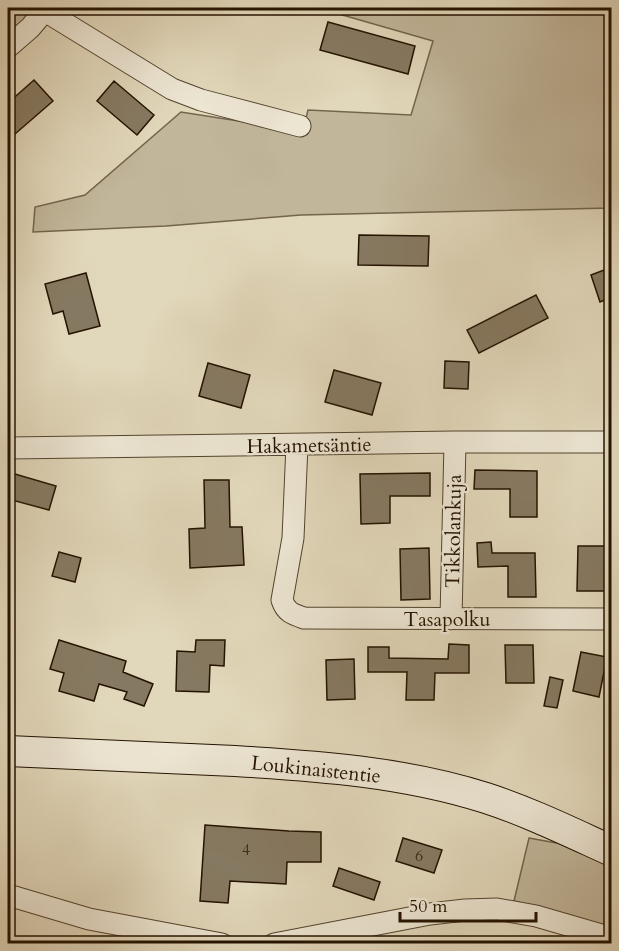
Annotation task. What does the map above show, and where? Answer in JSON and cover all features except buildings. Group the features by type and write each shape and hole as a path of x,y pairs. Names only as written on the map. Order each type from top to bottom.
{"street":[{"path":"8,47 30,28 46,9 172,89 201,100 300,126"},
{"name":"Tikkolankuja","path":"452,619 456,442"},
{"name":"Hakametsäntie","path":"8,448 612,442"},
{"name":"Tasapolku","path":"297,445 293,538 282,600 285,609 292,614 304,618 612,619"},
{"name":"Loukinaistentie","path":"8,751 265,763 367,772 422,782 484,798 537,816 612,851"},
{"path":"8,895 89,919 222,944"},
{"path":"274,944 430,914 497,909 536,916 612,938"}],"shaded area":[{"path":"8,8 34,8 8,39"},
{"path":"318,8 611,8 611,208 301,215 166,226 33,232 35,207 85,195 181,112 303,131 308,110 411,115 433,41"},
{"path":"529,838 584,848 611,862 611,927 514,901"}]}
